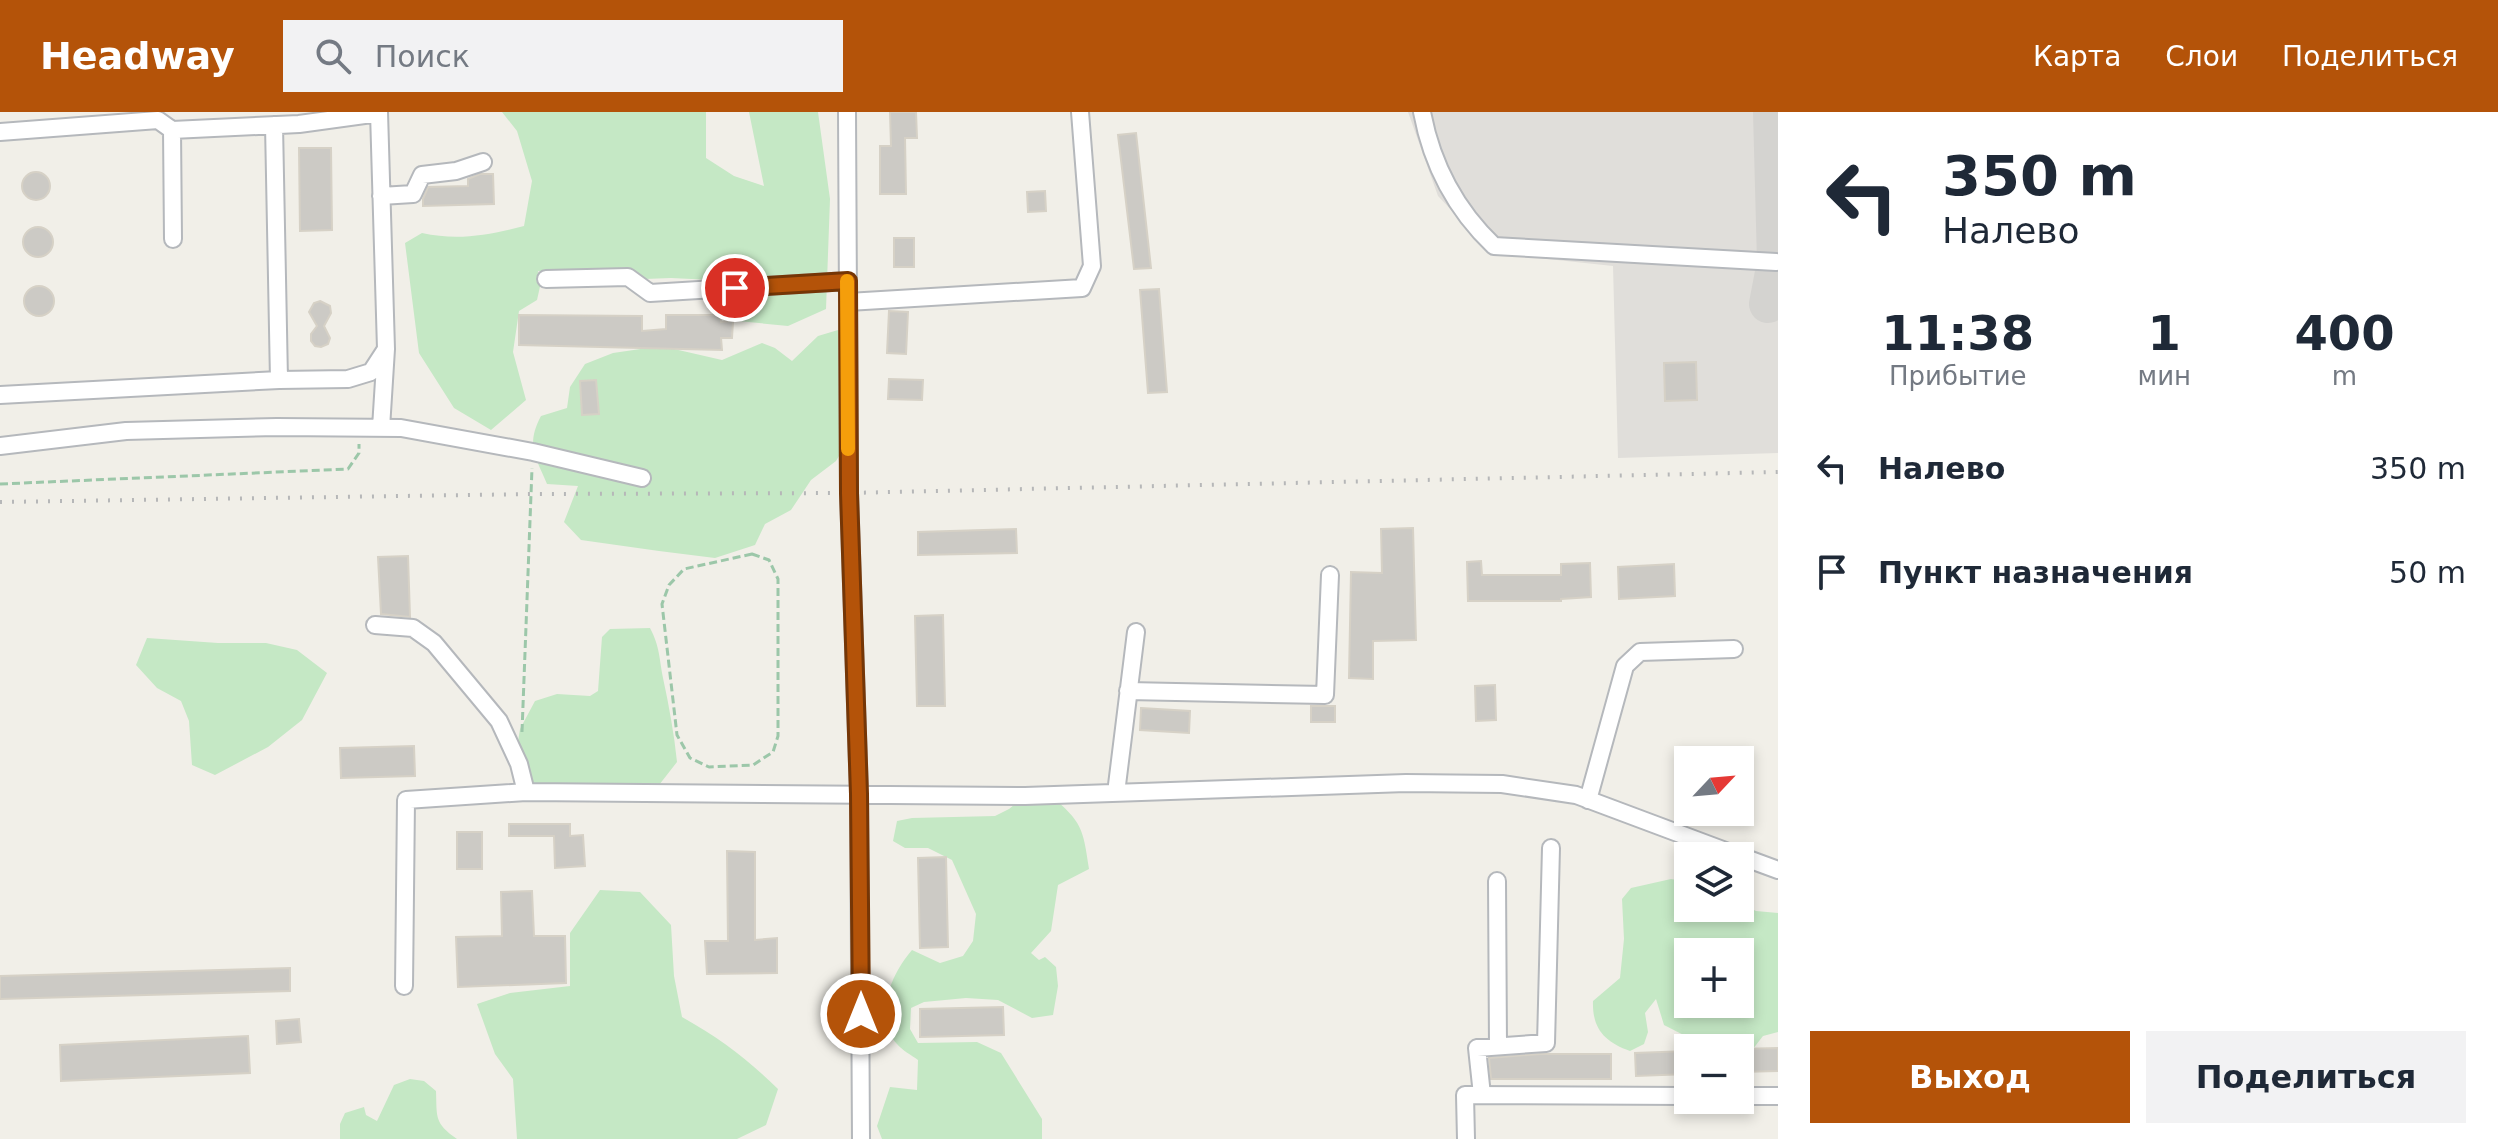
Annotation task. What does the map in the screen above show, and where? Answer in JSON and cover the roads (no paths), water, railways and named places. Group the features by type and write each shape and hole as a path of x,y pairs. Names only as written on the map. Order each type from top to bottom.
{"street":[{"path":"0,132 158,120 172,130 274,125 379,112 386,349 381,428"},
{"path":"847,112 849,493 859,794 861,1139"},
{"path":"848,302 1082,288 1092,266 1080,112"},
{"path":"1422,112 1444,183 1475,228 1494,246 1776,262"},
{"path":"274,125 279,380"},
{"path":"172,130 173,239"},
{"path":"381,196 413,194 422,175 456,171 483,162"},
{"path":"546,279 628,277 650,293 848,281"},
{"path":"0,395 348,379 371,372 386,349"},
{"path":"0,446 126,431 401,428 533,452 642,478"},
{"path":"1128,691 1325,695 1330,575"},
{"path":"375,625 413,628 434,643 499,721 519,764 526,792"},
{"path":"1116,793 1136,632"},
{"path":"1588,800 1625,666 1640,652 1734,649"},
{"path":"404,986 406,800 526,792 1025,796 1406,783 1502,784 1576,795 1702,842"},
{"path":"1482,1095 1477,1048 1546,1043 1551,848"},
{"path":"1754,861 1778,870"},
{"path":"1497,881 1498,1046"},
{"path":"1466,1139 1465,1095 1674,1096"},
{"path":"1754,1096 1778,1096"}],"railway":[{"path":"0,502 849,493 1778,472"}]}
